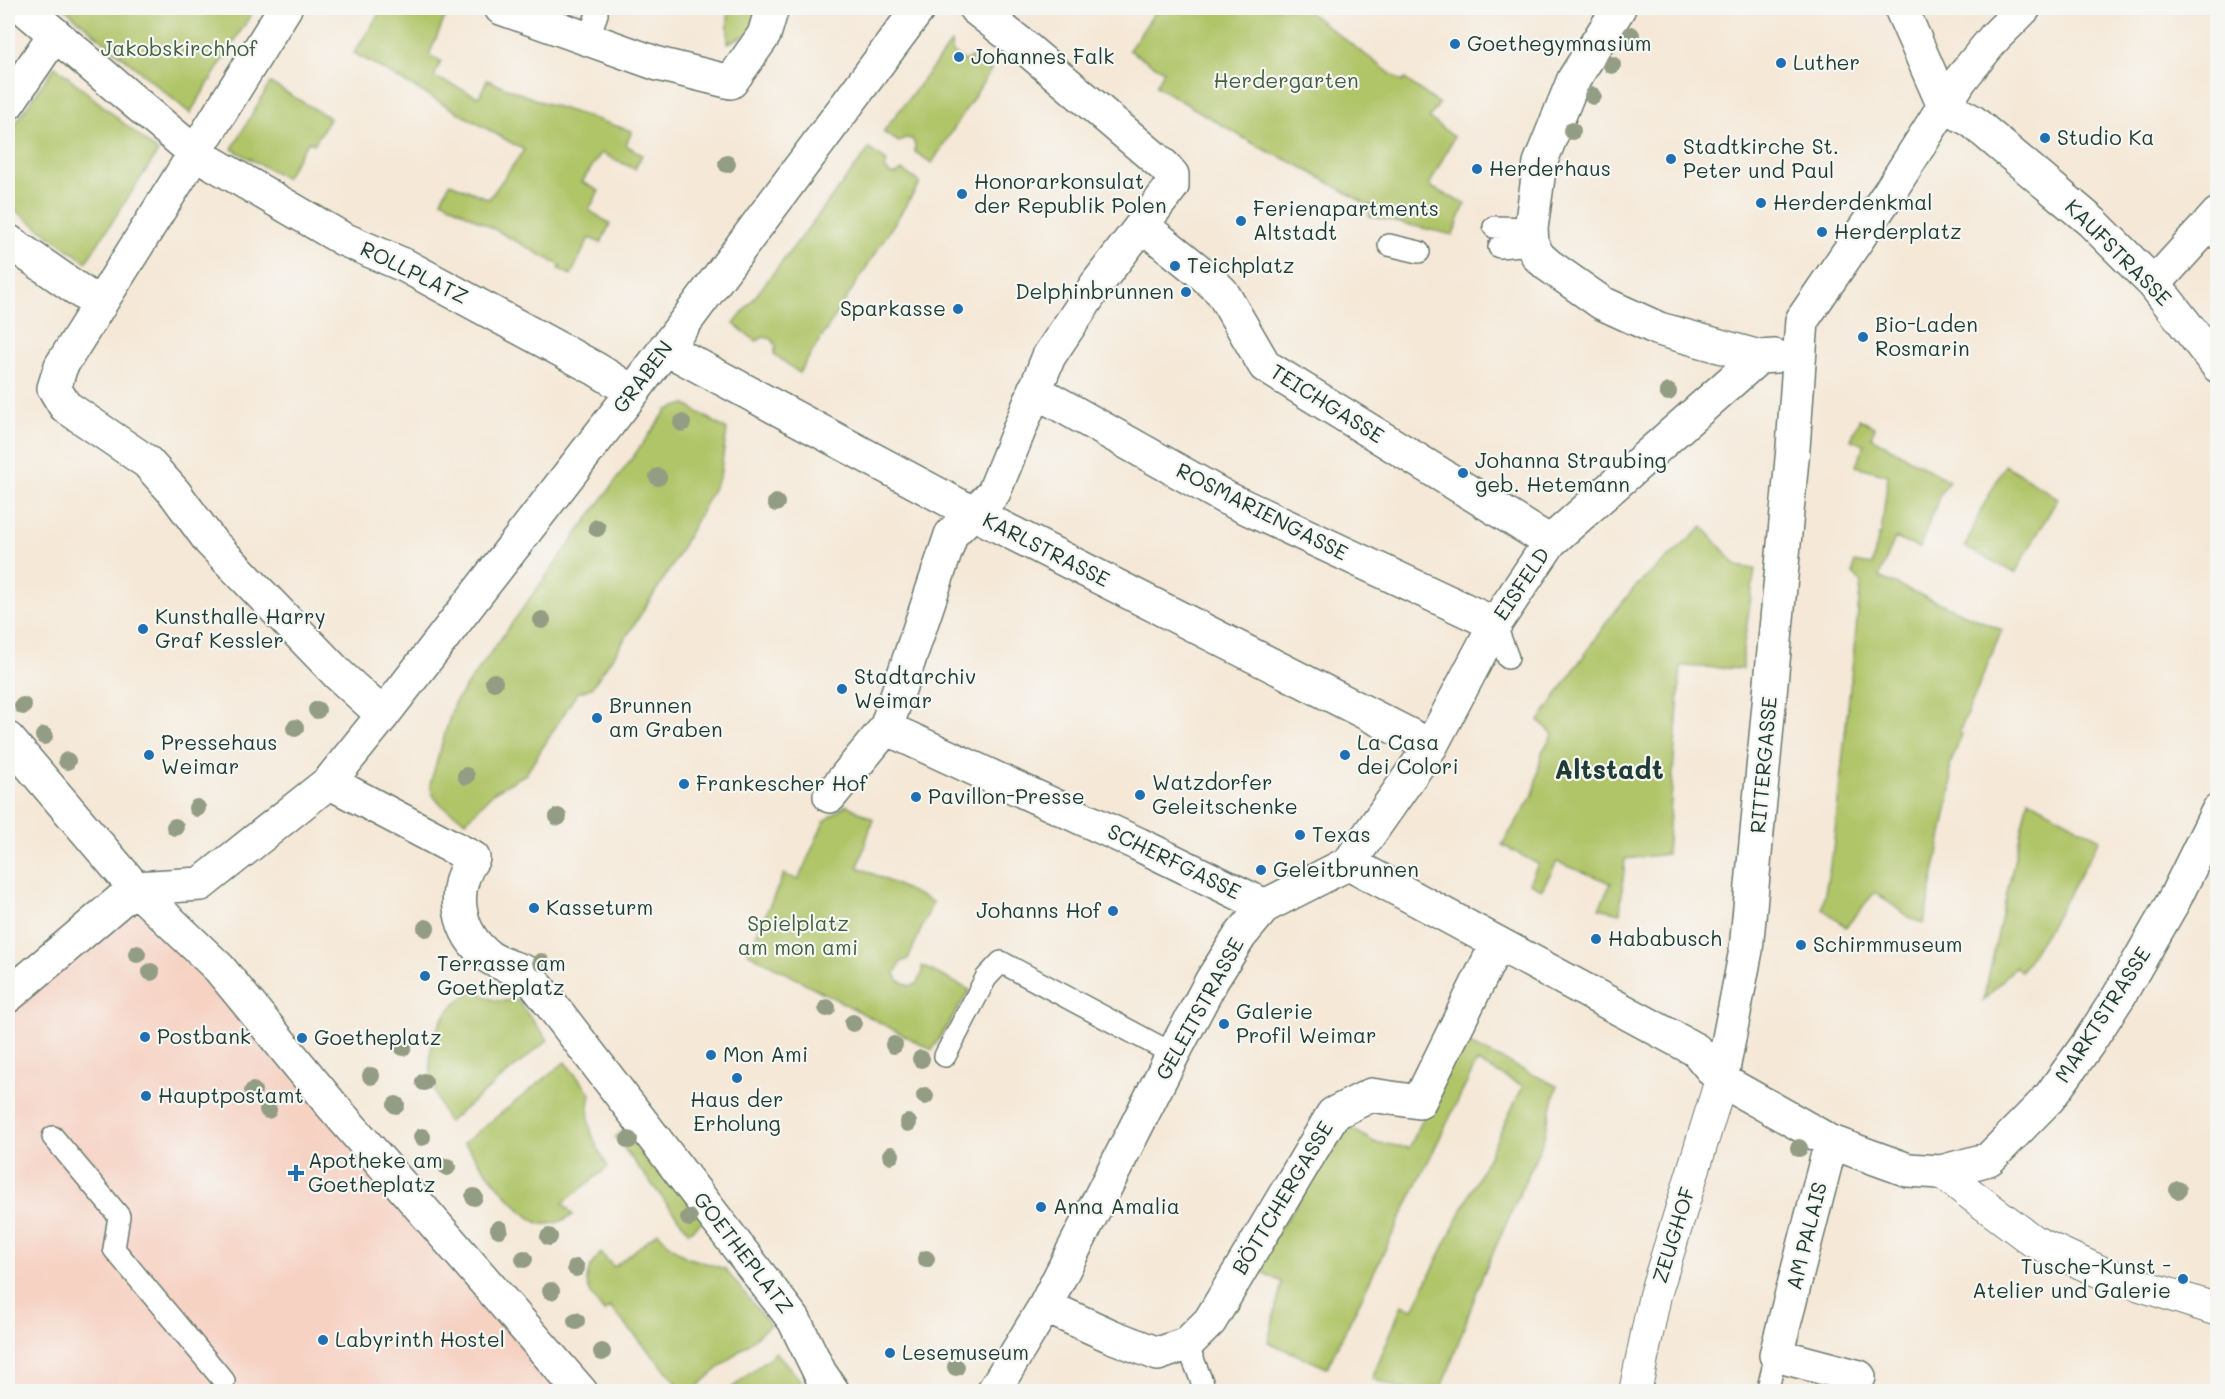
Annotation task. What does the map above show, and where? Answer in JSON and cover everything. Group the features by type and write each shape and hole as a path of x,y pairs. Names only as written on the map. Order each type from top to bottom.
{"street":[{"name":"ROLLPLATZ","path":"24,8 195,153 343,239 406,266 633,392"},
{"path":"285,8 62,366 54,388 65,406 147,462 174,492 210,541 339,675 383,715"},
{"path":"501,8 593,26 658,64 731,82 764,35 772,8"},
{"name":"GRABEN","path":"329,782 361,744 633,392 920,8"},
{"path":"830,796 878,728 951,535 961,522 994,492 1034,390 1050,356 1097,284 1172,186 1172,175 1028,50 975,8"},
{"path":"1619,8 1574,79 1540,163 1532,236 1538,256 1602,303 1659,330 1759,357 1800,355 1802,320 1889,193 1961,79 1995,37 2024,8"},
{"path":"1902,8 1944,106"},
{"path":"8,103 55,34"},
{"name":"KAUFSTRASSE","path":"1944,106 1972,121 2092,222 2154,284 2217,366"},
{"path":"2154,284 2217,214"},
{"name":"TEICHGASSE","path":"1143,226 1222,292 1265,366 1550,542"},
{"path":"8,241 100,305"},
{"name":"KARLSTRASSE","path":"665,348 973,513 1431,747"},
{"name":"RITTERGASSE","path":"1721,1080 1746,950 1800,355"},
{"name":"EISFELD","path":"1349,863 1431,747 1495,624 1550,542 1759,357"},
{"name":"ROSMARIENGASSE","path":"1034,390 1226,498 1495,624"},
{"name":"SCHERFGASSE","path":"878,728 1138,844 1265,906"},
{"path":"8,739 135,888 219,968 329,1101 581,1392"},
{"path":"8,996 135,888 201,884 329,782"},
{"name":"GOETHEPLATZ","path":"329,782 473,858 466,868 459,890 459,908 463,925 474,943 490,958 527,973 794,1320 820,1373 833,1392"},
{"name":"MARKTSTRASSE","path":"1831,1142 1908,1170 1941,1172 1989,1159 2049,1098 2087,1045 2119,996 2174,900 2217,811"},
{"path":"1349,863 1696,1050 1721,1080 1831,1142"},
{"name":"GELEITSTRASSE","path":"993,1392 1045,1306 1212,980 1240,936 1265,906 1349,863"},
{"name":"BÖTTCHERGASSE","path":"1045,1306 1111,1336 1158,1354 1187,1344 1210,1321 1333,1114 1371,1095 1419,1102 1497,944"},
{"name":"ZEUGHOF","path":"1635,1392 1655,1294 1721,1080"},
{"name":"AM PALAIS","path":"1776,1355 1831,1142"},
{"path":"1941,1172 2033,1241 2103,1273 2217,1310"},
{"path":"1776,1355 1857,1384"}],"lane":[{"path":"1497,237 1532,236"},
{"path":"1389,245 1419,252"},
{"path":"1495,624 1508,658"},
{"path":"945,1056 986,978 1001,962 1173,1054"},
{"path":"53,1137 119,1216 114,1250 224,1381"},
{"path":"1187,1344 1206,1392"},
{"path":"1767,1392 1776,1355"}],"shaded area":[{"path":"126,889 334,1123 559,1391 8,1391 8,991"}],"green space":[{"name":"Jakobskirchhof","path":"64,8 255,8 190,113"},
{"path":"383,8 449,8 429,55 441,61 434,77 479,97 487,80 539,101 632,131 626,145 642,155 635,169 601,153 582,182 599,191 589,210 610,224 601,243 589,238 571,275 559,269 561,266 441,200 450,183 489,199 524,150 354,53"},
{"path":"728,8 769,8 753,32 728,43"},
{"name":"Herdergarten","path":"1158,8 1303,8 1402,82 1405,79 1439,104 1429,118 1454,137 1429,186 1465,204 1453,235 1369,216 1370,206 1298,165 1259,147 1156,86 1164,71 1129,50"},
{"path":"951,43 952,52 965,61 972,57 991,70 932,163 915,152 912,139 905,138 899,142 883,132"},
{"path":"55,66 158,152 86,262 8,205 8,134"},
{"path":"270,83 330,118 314,144 308,141 285,178 232,149"},
{"path":"869,149 887,161 885,168 890,174 896,174 902,170 920,183 799,373 774,354 776,346 772,339 764,337 756,341 734,324"},
{"path":"685,404 727,430 720,476 672,566 591,688 577,693 526,774 494,792 466,821 438,802 431,791 430,784 454,703 667,410"},
{"path":"1859,419 1875,427 1871,437 1949,481 1940,495 1919,548 1895,538 1879,577 2002,630 1959,733 1962,734 1950,765 1951,790 1924,923 1911,919 1875,892 1846,927 1822,908 1833,850 1861,582 1853,574 1854,562 1872,565 1879,535 1881,535 1888,475 1856,466 1864,444 1851,440"},
{"path":"2005,465 2058,498 2015,573 1965,547 1980,512"},
{"path":"1703,527 1737,566 1755,569 1743,650 1743,669 1681,666 1667,854 1625,859 1620,913 1599,908 1611,883 1557,862 1542,889 1529,883 1538,864 1502,845 1533,795 1542,752 1553,734 1539,721 1608,620 1635,587"},
{"path":"2028,799 2100,839 2021,972 2015,967 1983,1001"},
{"name":"Spielplatz am mon ami","path":"846,805 873,819 858,867 933,902 908,959 901,962 895,973 898,980 910,986 917,984 922,974 922,966 970,990 932,1050 748,953 784,874 798,880 824,822"},
{"path":"475,989 494,1000 516,999 548,1040 448,1122 435,1093 430,1062 431,1048 442,1019 455,1003"},
{"path":"1461,1040 1557,1086 1542,1144 1482,1277 1441,1391 1409,1391 1372,1379 1402,1305 1413,1309 1523,1086 1477,1062 1327,1368 1268,1342 1282,1282 1255,1269 1265,1251 1349,1127 1374,1142 1409,1148"},
{"path":"565,1062 591,1094 589,1123 591,1132 608,1167 563,1203 573,1215 558,1222 542,1224 513,1202 464,1143"},
{"path":"630,1125 704,1220 689,1232 615,1137"},
{"path":"658,1232 686,1257 725,1269 770,1325 692,1391 669,1391 677,1383 610,1307 604,1312 592,1296 587,1282 590,1269 601,1253 614,1267"},
{"path":"776,1352 801,1381 802,1391 728,1391"}],"place":[{"name":"Goethegymnasium","path":"1455,44"},
{"name":"Johannes Falk","path":"959,57"},
{"name":"Luther","path":"1781,63"},
{"name":"Studio Ka","path":"2045,138"},
{"name":"Stadtkirche St. Peter und Paul","path":"1671,159"},
{"name":"Herderhaus","path":"1477,169"},
{"name":"Honorarkonsulat der Republik Polen","path":"962,194"},
{"name":"Herderdenkmal","path":"1761,203"},
{"name":"Ferienapartments Altstadt","path":"1241,221"},
{"name":"Herderplatz","path":"1822,232"},
{"name":"Teichplatz","path":"1175,266"},
{"name":"Delphinbrunnen","path":"1186,292"},
{"name":"Sparkasse","path":"958,309"},
{"name":"Bio-Laden Rosmarin","path":"1863,337"},
{"name":"Johanna Straubing geb. Hetemann","path":"1463,473"},
{"name":"Kunsthalle Harry Graf Kessler","path":"143,629"},
{"name":"Stadtarchiv Weimar","path":"842,689"},
{"name":"Brunnen am Graben","path":"597,718"},
{"name":"Pressehaus Weimar","path":"149,755"},
{"name":"La Casa dei Colori","path":"1345,755"},
{"name":"Frankescher Hof","path":"684,784"},
{"name":"Watzdorfer Geleitschenke","path":"1140,795"},
{"name":"Pavillon-Presse","path":"916,797"},
{"name":"Texas","path":"1300,835"},
{"name":"Geleitbrunnen","path":"1261,870"},
{"name":"Kasseturm","path":"534,908"},
{"name":"Johanns Hof","path":"1113,911"},
{"name":"Hababusch","path":"1596,939"},
{"name":"Schirmmuseum","path":"1801,945"},
{"name":"Terrasse am Goetheplatz","path":"425,976"},
{"name":"Galerie Profil Weimar","path":"1224,1024"},
{"name":"Postbank","path":"145,1037"},
{"name":"Goetheplatz","path":"302,1038"},
{"name":"Mon Ami","path":"711,1055"},
{"name":"Haus der Erholung","path":"737,1078"},
{"name":"Hauptpostamt","path":"146,1096"},
{"name":"Apotheke am Goetheplatz","path":"296,1173"},
{"name":"Anna Amalia","path":"1041,1207"},
{"name":"Tusche-Kunst - Atelier und Galerie","path":"2183,1279"},
{"name":"Labyrinth Hostel","path":"323,1340"},
{"name":"Lesemuseum","path":"890,1353"}],"district":[{"name":"Altstadt","path":"1609,770"}]}
